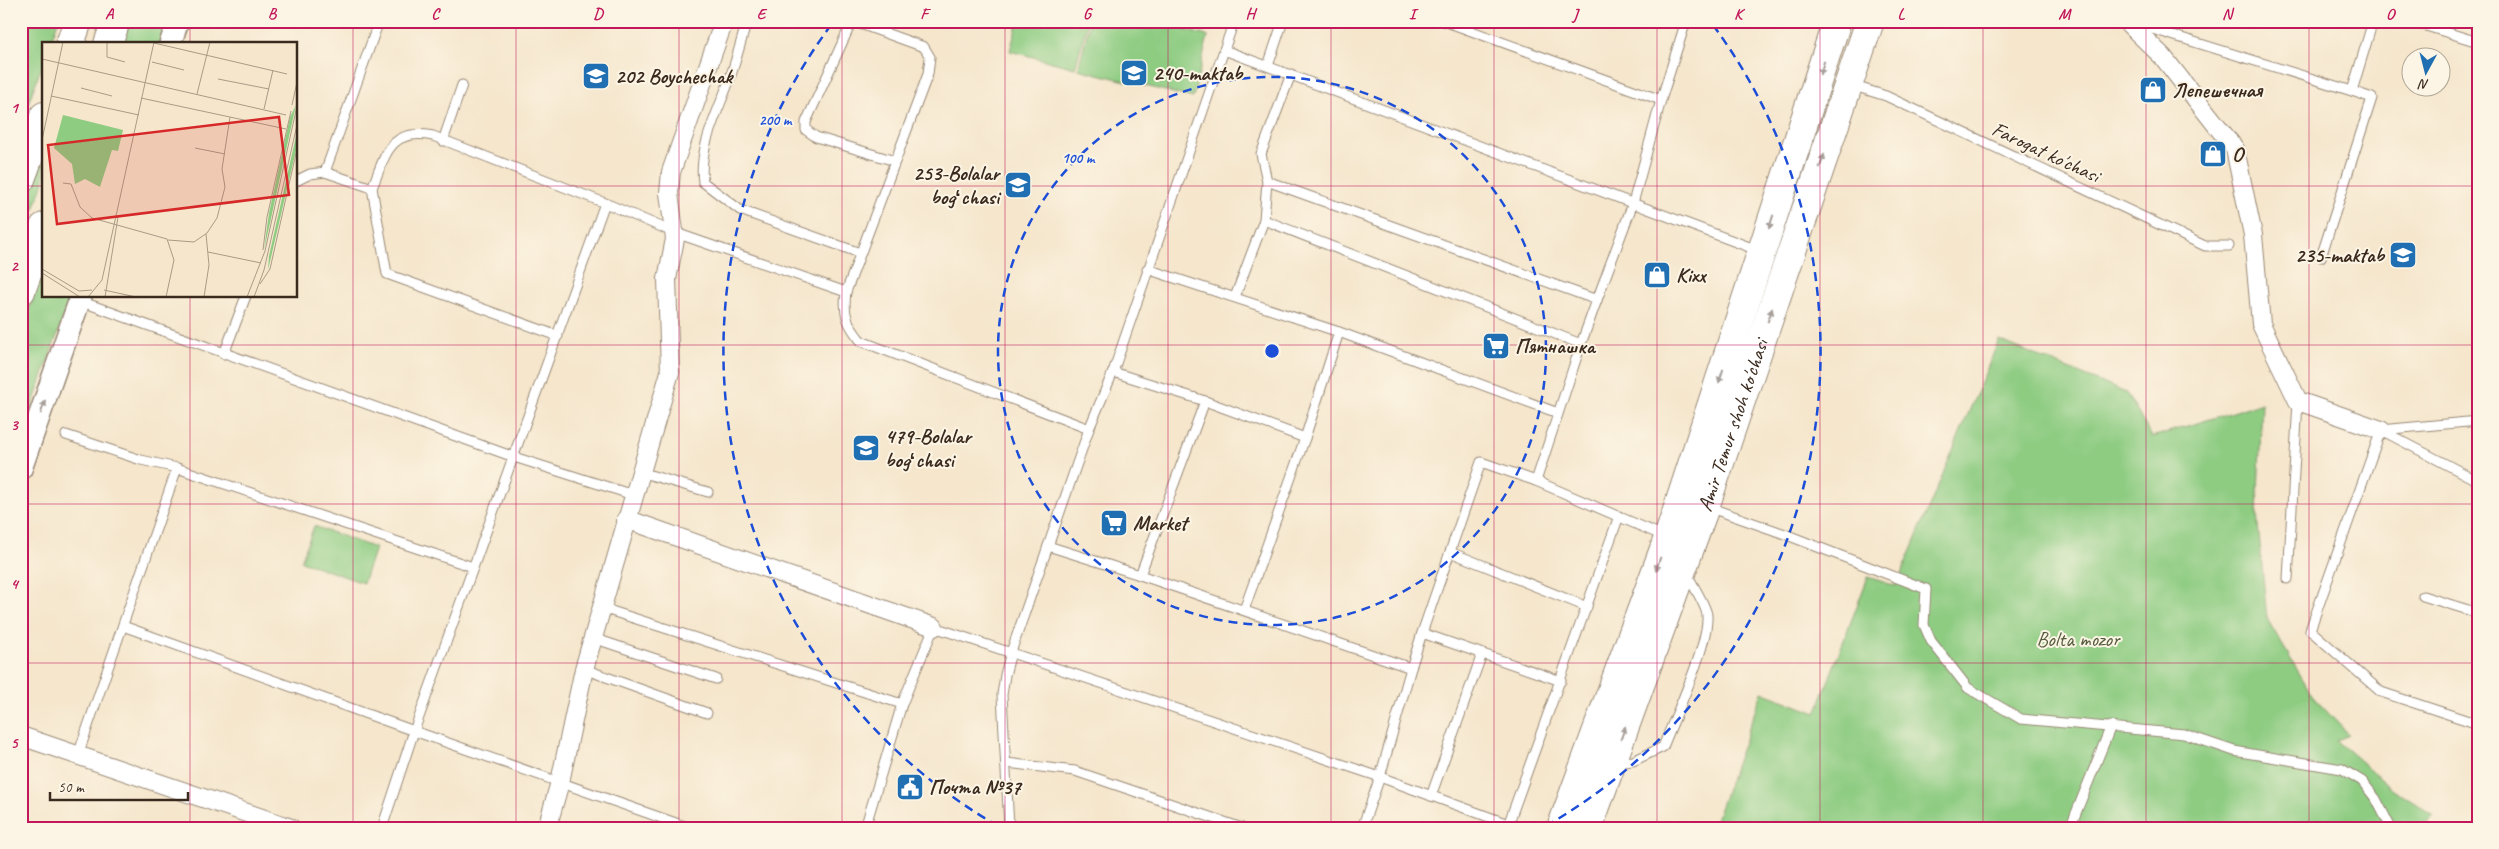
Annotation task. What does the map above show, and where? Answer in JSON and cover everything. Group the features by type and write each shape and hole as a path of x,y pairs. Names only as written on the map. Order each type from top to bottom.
{"main road":[{"path":"71,42 78,21"},
{"path":"109,42 116,21"},
{"name":"Amir Temur shoh ko'chasi","path":"1588,828 1706,506 1837,21"},
{"name":"Amir Temur shoh ko'chasi","path":"1561,828 1775,256 1848,84 1870,21"},
{"path":"21,179 42,121"},
{"path":"21,291 42,233"}],"street":[{"path":"171,42 178,21"},
{"path":"547,828 560,782 584,669 670,372 667,279 674,239 669,193 671,172 724,21"},
{"path":"2127,21 2163,57 2235,149 2253,235 2261,324 2298,401 2381,430"},
{"path":"21,469 80,299"},
{"path":"626,519 934,627"},
{"path":"21,736 291,828"}],"lane":[{"path":"325,172 378,21"},
{"path":"747,21 735,62 704,150 701,168 704,182 740,210 860,253"},
{"path":"847,21 849,28 806,122 806,130 816,137 895,161"},
{"path":"852,21 924,47 930,57 928,74 846,292 844,308 852,331 861,341 1089,429"},
{"path":"1009,828 1002,695 1011,652 1089,429 1113,372 1234,21"},
{"path":"1268,66 1283,21"},
{"path":"1444,21 1661,100"},
{"path":"1536,482 1581,344 1633,203 1661,100 1686,21"},
{"path":"2127,21 2372,98 2321,257"},
{"path":"2352,91 2373,21"},
{"path":"2410,21 2478,42"},
{"path":"1224,50 1775,256"},
{"path":"1235,297 1264,220 1267,181 1261,154 1291,74"},
{"name":"Farogat ko'chasi","path":"1848,84 1886,96 2206,246 2230,246"},
{"path":"443,140 462,85"},
{"path":"558,336 387,274 372,188 386,152 394,141 406,135 420,134 443,140 605,203 673,232 846,292"},
{"path":"298,180 310,174 325,172 372,188"},
{"path":"1267,181 1597,300"},
{"path":"382,828 414,732 605,203"},
{"path":"1264,220 1581,344"},
{"path":"1147,269 1339,332 1558,412"},
{"path":"224,354 245,298"},
{"path":"80,299 224,354 514,457 633,495"},
{"path":"1244,610 1305,438 1339,332"},
{"path":"1113,372 1204,401 1305,438"},
{"path":"1140,575 1204,401"},
{"path":"2288,579 2298,401"},
{"path":"2381,430 2478,421"},
{"path":"2381,430 2478,481"},
{"path":"2381,430 2310,630 2380,692 2478,724"},
{"path":"66,435 141,460 178,468 473,567"},
{"path":"1362,828 1380,777 1422,633 1481,462 1536,482 1668,538"},
{"path":"78,756 178,468"},
{"path":"640,472 708,492"},
{"path":"1706,506 1782,533 1926,589 1924,625 1932,641 1968,688 2021,719 2184,734 2234,751 2342,769 2362,781 2376,799 2391,828"},
{"path":"865,828 902,704 934,627 1380,777 1508,826 1619,516"},
{"path":"1048,546 1140,575 1411,668"},
{"path":"1450,552 1587,607"},
{"path":"1612,764 1633,761 1663,747 1693,669 1706,632 1707,613 1684,567"},
{"path":"2423,596 2478,613"},
{"path":"602,608 902,704"},
{"path":"124,626 414,732 690,828"},
{"path":"1422,633 1560,682"},
{"path":"593,638 716,679"},
{"path":"1431,796 1482,654"},
{"path":"584,669 707,713"},
{"path":"2070,828 2112,726"},
{"path":"1006,764 1075,771 1242,828"}],"green space":[{"path":"23,21 58,21 51,42 42,42 42,65 21,123 21,27"},
{"path":"129,21 168,21 161,42 122,42"},
{"path":"1018,21 1088,21 1075,68 1010,51"},
{"path":"1090,21 1150,21 1208,36 1193,98 1078,69"},
{"path":"42,162 42,187 21,245 21,220"},
{"path":"42,272 42,298 70,298 21,437 21,331"},
{"name":"Bolta mozor","path":"1999,340 2126,393 2152,437 2262,403 2257,514 2267,619 2314,698 2348,734 2336,740 2390,787 2433,815 2422,828 1713,828 1762,692 1816,713 1868,577 1896,586"},
{"path":"314,526 375,548 363,583 301,561"}],"place":[{"name":"240-maktab","path":"1134,73"},
{"name":"202 Boychechak","path":"596,76"},
{"name":"Лепешечная","path":"2153,90"},
{"name":"О","path":"2213,154"},
{"name":"253-Bolalar bogʻchasi","path":"1018,185"},
{"name":"235-maktab","path":"2403,255"},
{"name":"Kixx","path":"1657,275"},
{"name":"Пятнашка","path":"1496,346"},
{"name":"479-Bolalar bogʻchasi","path":"866,448"},
{"name":"Market","path":"1114,523"},
{"name":"Почта №37","path":"910,787"}]}
